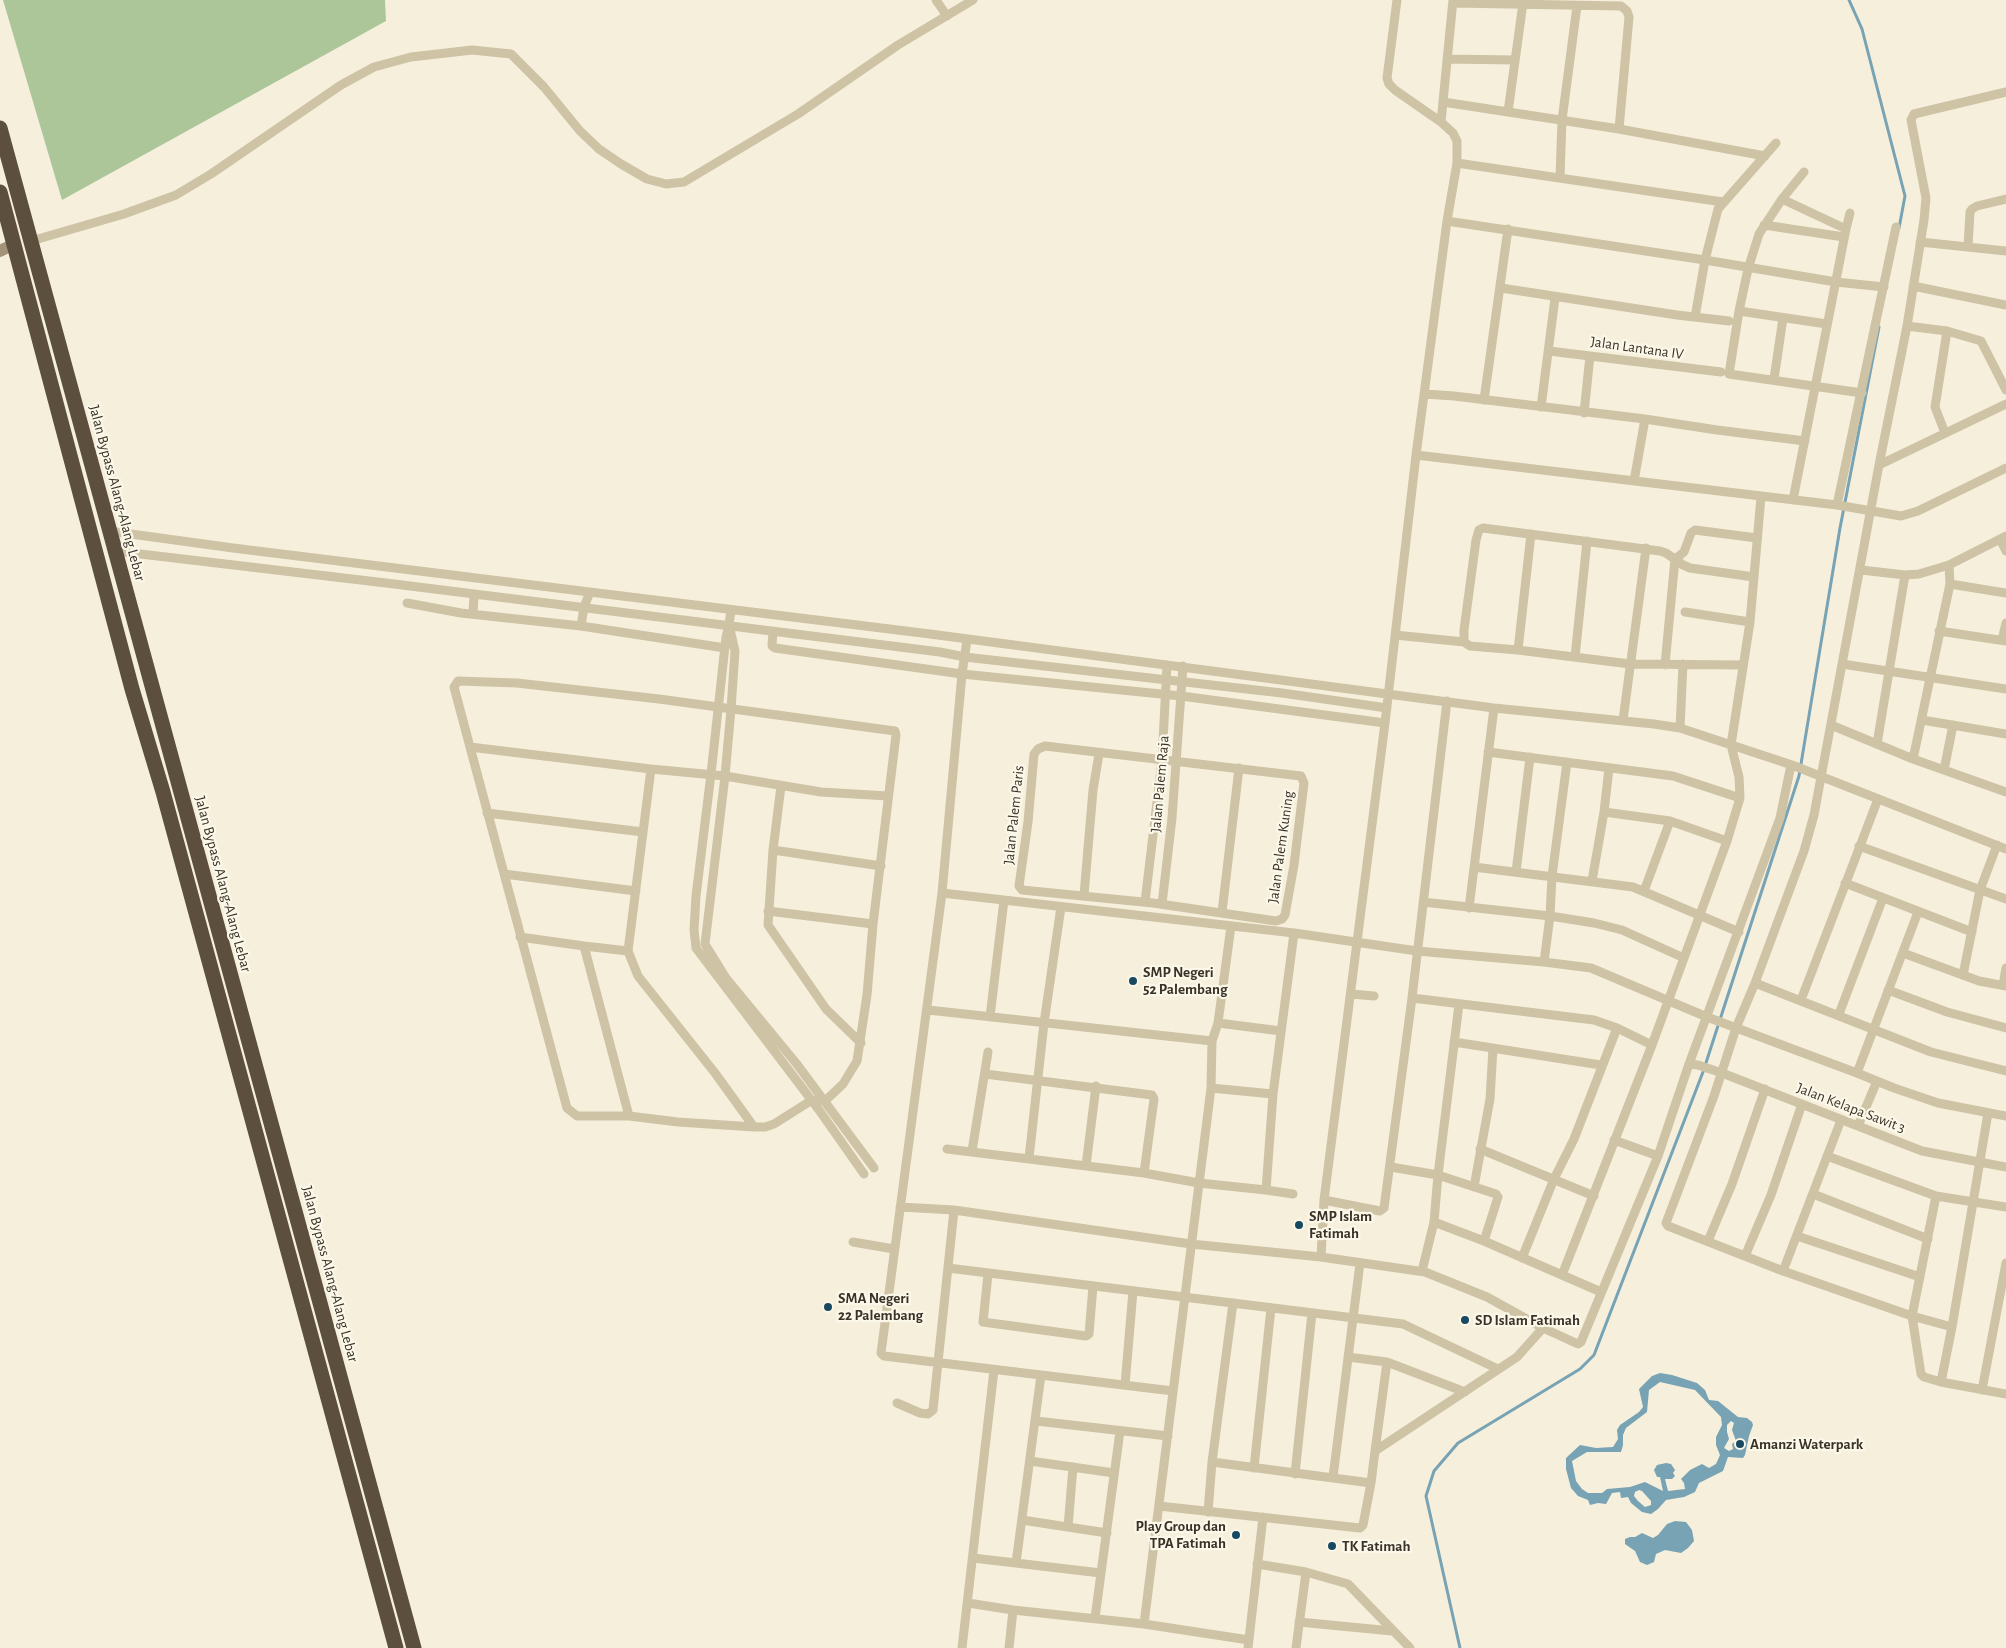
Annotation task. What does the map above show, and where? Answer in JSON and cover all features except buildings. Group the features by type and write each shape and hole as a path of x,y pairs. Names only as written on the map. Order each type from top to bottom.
{"highway":[{"name":"Jalan Bypass Alang-Alang Lebar","path":"0,128 414,1648"},
{"path":"0,192 7,248 163,792 396,1648"},
{"path":"279,1216 295,1212"}],"street":[{"path":"936,0 947,16"},
{"path":"31,241 124,214 176,195 211,174 341,85 374,67 411,57 472,50 511,54 544,87 580,131 599,149 621,164 647,179 666,184 684,182 812,105 898,45 973,0"},
{"path":"1320,1257 1324,1200 1387,708 1416,455 1447,221 1457,163 1457,141 1453,133 1441,122 1394,90 1387,78 1397,0"},
{"path":"1441,122 1453,1 1621,6 1629,16 1619,129"},
{"path":"1508,112 1523,3"},
{"path":"1560,178 1562,120 1577,6"},
{"path":"1447,59 1515,60"},
{"path":"1952,1326 1912,1316 1783,1271 1668,1226 1666,1223 1732,1026 1755,983 1804,851 1814,815 1818,776 1831,725 1861,570 1868,509 1879,465 1907,326 1920,242 1926,198 1912,130 1912,117 1914,114 2006,92"},
{"path":"1443,102 1619,129 1765,156"},
{"path":"1695,317 1705,260 1716,214 1723,202 1776,144"},
{"path":"1457,163 1723,202"},
{"path":"1804,172 1782,199 1759,234 1748,268 1729,374 1862,393"},
{"path":"1782,199 1845,233"},
{"path":"1968,247 1970,212 1972,209 2006,199"},
{"path":"1793,500 1850,213"},
{"path":"1447,221 1508,229 1836,282 1884,287"},
{"path":"1764,224 1845,233"},
{"path":"1840,506 1896,227"},
{"path":"1484,400 1508,229"},
{"path":"1920,242 2006,251"},
{"path":"1913,286 2006,305"},
{"path":"1501,288 1555,298 1729,321"},
{"path":"1541,407 1555,298"},
{"path":"1739,311 1827,324"},
{"path":"1774,379 1783,318"},
{"path":"1907,326 1946,331 1981,341 2006,390"},
{"path":"1945,433 1935,407 1946,331"},
{"name":"Jalan Lantana IV","path":"1549,352 1720,372"},
{"path":"1584,413 1590,356"},
{"path":"1424,394 1645,419 1805,441"},
{"path":"1879,465 2006,404"},
{"path":"1634,481 1645,419"},
{"path":"1416,455 1868,509 1901,516 1909,514 2006,468"},
{"path":"1562,1275 1652,1045 1727,842 1740,798 1739,777 1731,745 1750,622 1761,496"},
{"path":"1464,642 1476,540 1479,530 1490,528 1646,548 1666,553 1690,568 1754,577"},
{"path":"1665,664 1675,560 1684,552 1690,533 1696,530 1757,538"},
{"path":"109,531 1183,666 1494,708 1623,720 1680,728 1791,765 2001,847 1980,890 1963,975"},
{"path":"1518,650 1531,534"},
{"path":"1861,570 1905,575 1919,574 1949,565 2003,538 2006,551"},
{"path":"1575,657 1587,541"},
{"path":"1623,720 1646,548"},
{"path":"115,551 730,625 965,657 1387,708"},
{"path":"1913,758 1950,584 1949,565"},
{"path":"1877,744 1905,575"},
{"path":"1950,584 2006,593"},
{"path":"581,626 584,607 590,592"},
{"path":"472,614 474,594"},
{"path":"406,603 472,614 581,626 725,648"},
{"path":"731,610 696,896 694,930 696,948 710,969 812,1100 864,1174"},
{"path":"1685,612 1750,622"},
{"path":"1939,632 2004,640 2006,623"},
{"path":"730,625 735,651 731,709 705,944 726,978 825,1101 874,1168"},
{"path":"773,631 772,646 775,648 962,674 1181,696 1385,723"},
{"path":"1395,635 1464,642 1470,646 1630,664 1743,665"},
{"path":"967,640 962,674 942,893 928,1010 881,1353 884,1356 1173,1391"},
{"path":"1680,728 1683,664"},
{"path":"1842,664 1931,676 2006,689"},
{"name":"Jalan Palem Raja","path":"1145,902 1162,760 1167,665"},
{"name":"Jalan Palem Raja","path":"1162,904 1177,762 1183,666"},
{"path":"458,681 517,683 731,709 895,731 881,866 872,924 867,995 857,1061 851,1073 835,1093 825,1101 812,1100 774,1124 765,1126 754,1127 678,1122 629,1116 578,1116 567,1108 454,687 458,681"},
{"path":"1324,1200 1383,1210 1384,1208 1391,1167 1418,951 1447,701"},
{"path":"1469,908 1494,708"},
{"path":"1922,720 2006,734"},
{"path":"1831,725 1944,770 2006,792"},
{"path":"1944,770 1953,725"},
{"name":"Jalan Palem Paris","path":"1084,895 1025,891 1019,886 1028,822 1034,754 1038,749 1045,746 1099,754"},
{"path":"470,747 651,770 712,774 821,792 888,796"},
{"path":"1488,752 1673,776 1740,798"},
{"path":"1099,754 1240,768 1222,912 1084,895 1093,790 1099,754"},
{"path":"1516,872 1530,757"},
{"path":"1544,962 1550,916 1552,876 1567,762"},
{"path":"900,1207 954,1210 1191,1244 1320,1257 1422,1271 1487,1297 1574,1343 1581,1342 1658,1156 1710,1018 1780,818 1791,765"},
{"name":"Jalan Palem Kuning","path":"1222,912 1276,921 1282,919 1285,915 1294,865 1304,778 1278,772 1240,768"},
{"path":"1592,881 1604,812 1609,768"},
{"path":"651,770 628,951 638,976 715,1073 754,1127"},
{"path":"781,786 773,850 768,925 826,1009 861,1043"},
{"path":"1801,1000 1878,799"},
{"path":"1604,812 1670,822 1727,842"},
{"path":"487,813 642,832"},
{"path":"1644,891 1670,822"},
{"path":"1859,846 2006,899"},
{"path":"773,850 881,866"},
{"path":"1474,867 1634,887 1739,932"},
{"path":"504,874 636,891"},
{"path":"1845,883 1972,932"},
{"path":"942,893 1294,933 1418,951 1591,968 1710,1018 1877,1081 1938,1102 2006,1116"},
{"path":"1839,1014 1883,898"},
{"path":"990,1017 1004,900"},
{"path":"1423,902 1550,916 1594,923 1622,930 1684,958"},
{"path":"1029,1158 1044,1023 1061,907"},
{"path":"768,911 872,924"},
{"path":"1857,1072 1918,912"},
{"path":"1144,1624 1199,1183 1210,1088 1212,1041 1218,1023 1231,926"},
{"path":"694,930 706,927"},
{"path":"1266,1190 1273,1094 1294,933"},
{"path":"520,937 628,951"},
{"path":"584,946 629,1116"},
{"path":"1903,952 1979,981 2004,985 2006,968"},
{"path":"1755,983 1839,1014 1931,1052 2006,1070"},
{"path":"1888,990 1947,1012 2006,1028"},
{"path":"1351,994 1374,996"},
{"path":"1412,998 1594,1020 1617,1028 1652,1045"},
{"path":"1422,1271 1434,1222 1460,1004"},
{"path":"928,1010 1212,1041"},
{"path":"1218,1023 1281,1031"},
{"path":"1522,1258 1554,1179 1574,1139 1601,1065 1617,1028"},
{"path":"1454,1042 1601,1065"},
{"path":"1474,1187 1490,1099 1493,1048"},
{"path":"972,1151 988,1052"},
{"name":"Jalan Kelapa Sawit 3","path":"1693,1064 1766,1089 1922,1151 2006,1167"},
{"path":"985,1074 1096,1086 1152,1095 1154,1099 1144,1173"},
{"path":"1858,1126 1877,1081"},
{"path":"1086,1166 1096,1086"},
{"path":"1210,1088 1273,1094"},
{"path":"1708,1241 1732,1184 1766,1089"},
{"path":"1745,1256 1771,1195 1802,1104"},
{"path":"1941,1382 1974,1202 1988,1113"},
{"path":"1783,1271 1841,1120"},
{"path":"1614,1140 1658,1156"},
{"path":"946,1148 1293,1194"},
{"path":"1480,1149 1594,1196"},
{"path":"1827,1156 1936,1196 2006,1208"},
{"path":"1391,1167 1438,1176 1496,1194 1498,1197 1484,1241"},
{"path":"1813,1194 1928,1239"},
{"path":"1936,1196 1912,1316 1921,1374 1924,1377 1941,1382 2006,1394"},
{"path":"897,1403 920,1413 928,1414 932,1412 954,1210"},
{"path":"1434,1222 1484,1241 1601,1292"},
{"path":"1797,1236 1920,1277"},
{"path":"853,1242 894,1249"},
{"path":"1333,1477 1360,1263"},
{"path":"1982,1390 2003,1288 2006,1263"},
{"path":"948,1268 1403,1324 1498,1368"},
{"path":"988,1274 983,1322 1086,1336 1089,1334 1094,1286"},
{"path":"1125,1385 1133,1291"},
{"path":"1208,1512 1212,1462 1233,1303"},
{"path":"1254,1468 1271,1308"},
{"path":"1295,1474 1312,1313"},
{"path":"1375,1452 1498,1368 1518,1357 1543,1328"},
{"path":"1348,1357 1387,1362 1465,1392"},
{"path":"1159,1506 1360,1528 1363,1525 1371,1483 1387,1362"},
{"path":"962,1648 994,1370"},
{"path":"1016,1563 1036,1421 1040,1374"},
{"path":"1036,1421 1168,1436"},
{"path":"1095,1618 1120,1431"},
{"path":"1030,1461 1114,1473"},
{"path":"1212,1462 1371,1483"},
{"path":"1068,1527 1073,1467"},
{"path":"968,1603 1014,1610 1144,1624 1248,1644 1263,1517"},
{"path":"1022,1520 1107,1533"},
{"path":"973,1558 1101,1573"},
{"path":"1256,1564 1306,1572 1348,1584 1410,1648"},
{"path":"1296,1648 1306,1572"},
{"path":"1010,1648 1014,1610"},
{"path":"1299,1622 1392,1631"}],"green space":[{"path":"3,0 385,0 386,21 62,200"}],"water":[{"name":"Amanzi Waterpark","path":"1660,1373 1697,1383 1705,1390 1709,1400 1718,1401 1738,1417 1747,1418 1752,1422 1753,1425 1745,1455 1743,1458 1728,1457 1723,1471 1699,1483 1695,1492 1684,1497 1666,1500 1651,1514 1642,1512 1631,1503 1628,1497 1621,1498 1620,1492 1612,1493 1606,1504 1590,1505 1588,1500 1578,1496 1571,1488 1566,1469 1566,1458 1580,1445 1596,1448 1613,1447 1618,1439 1617,1430 1620,1425 1643,1407 1639,1389 1652,1376","holes":["1660,1382 1695,1390 1721,1417 1722,1425 1716,1437 1716,1445 1720,1455 1716,1464 1709,1468 1702,1464 1690,1470 1681,1479 1685,1489 1668,1491 1665,1479 1672,1479 1675,1476 1673,1473 1675,1470 1671,1464 1666,1463 1657,1465 1654,1470 1657,1477 1660,1477 1663,1491 1645,1482 1630,1487 1607,1489 1602,1493 1588,1493 1576,1481 1572,1461 1587,1452 1621,1452 1623,1435 1626,1428 1647,1412 1649,1390","1731,1421 1734,1423 1732,1430 1736,1441 1732,1444 1733,1449 1729,1451 1724,1448 1729,1439 1727,1425","1642,1491 1651,1501 1651,1505 1645,1507 1634,1496 1635,1492"]},
{"path":"1675,1521 1686,1522 1692,1530 1694,1541 1681,1553 1665,1550 1656,1554 1654,1562 1647,1565 1640,1562 1635,1551 1625,1544 1625,1539 1642,1533 1653,1538 1667,1524"}],"waterway":[{"path":"1849,0 1862,29 1905,196 1899,228"},
{"path":"1460,1648 1426,1496 1434,1471 1458,1443 1580,1369 1594,1355 1703,1072 1799,776 1840,528 1879,327"}],"place":[{"name":"SMP Negeri 52 Palembang","path":"1133,981"},
{"name":"SMP Islam Fatimah","path":"1299,1225"},
{"name":"SMA Negeri 22 Palembang","path":"828,1307"},
{"name":"SD Islam Fatimah","path":"1465,1320"},
{"name":"Amanzi Waterpark","path":"1740,1444"},
{"name":"Play Group dan TPA Fatimah","path":"1236,1535"},
{"name":"TK Fatimah","path":"1332,1546"}]}
